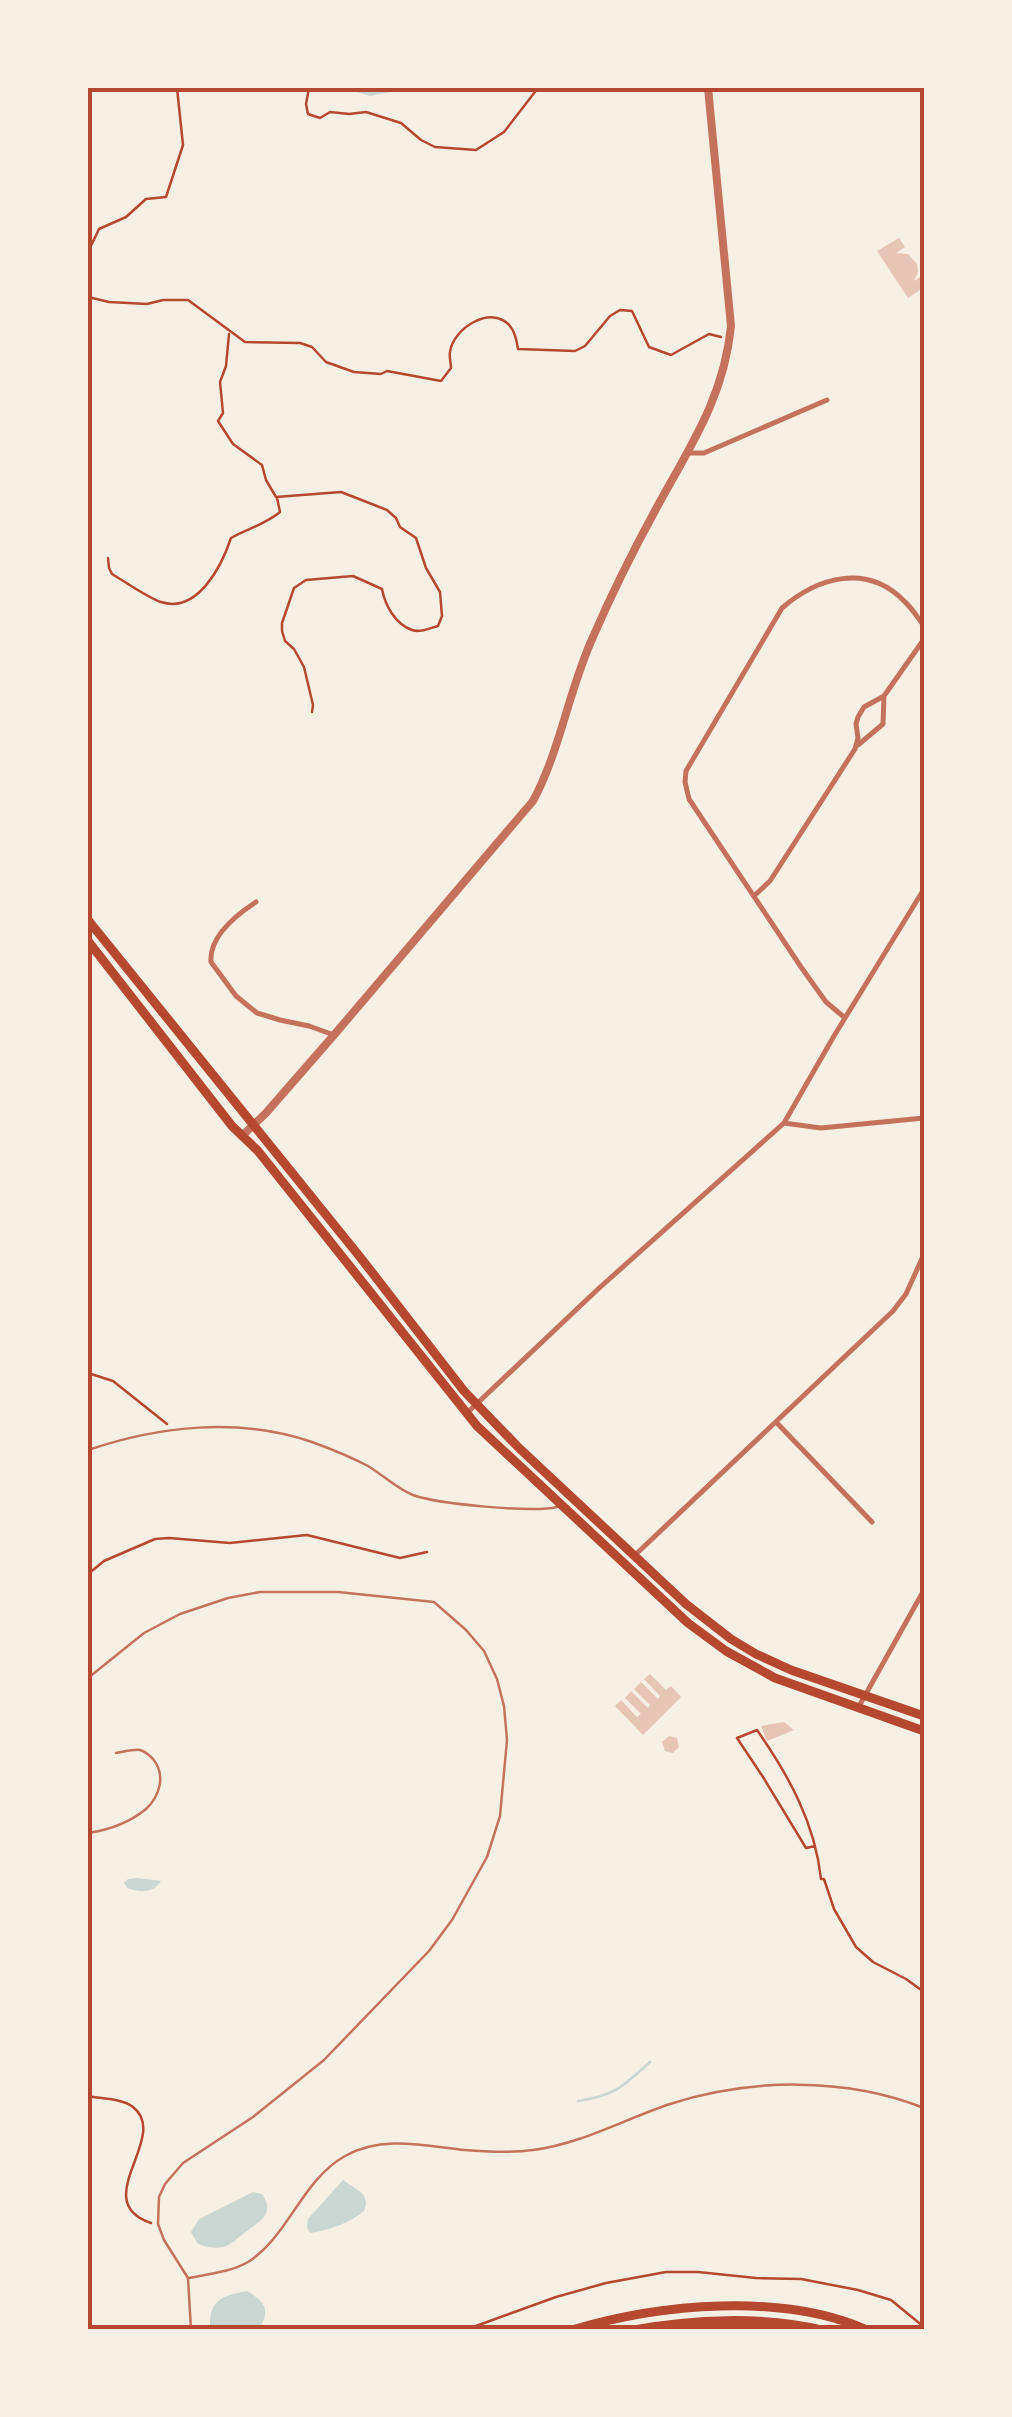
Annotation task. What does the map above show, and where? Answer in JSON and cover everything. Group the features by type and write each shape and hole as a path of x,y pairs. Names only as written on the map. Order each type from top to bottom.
{"highway":[{"path":"88,920 476,1404 519,1448 700,1616 745,1648 791,1670 924,1716"},
{"path":"88,941 182,1063 269,1165 466,1414 497,1447 688,1623 726,1651 782,1681 924,1730"},
{"path":"572,2330 654,2311 763,2307 814,2312 866,2330"},
{"path":"634,2330 674,2324 741,2322 792,2324 822,2330"}],"street":[{"path":"242,1136 334,1035 533,801 544,782 591,640 688,453 718,390 728,358 732,326 708,88"},
{"path":"688,453 704,453 827,400"},
{"path":"845,1018 826,1002 754,896 689,800 685,782 691,760 782,608 798,595 813,586 866,578 893,591 924,626"},
{"path":"855,749 858,716 864,707 884,696 924,639"},
{"path":"754,896 770,880 855,749 883,724 884,696"},
{"path":"466,1414 784,1123 924,889"},
{"path":"256,902 213,942 211,962 246,1006 334,1035"},
{"path":"784,1123 820,1128 924,1118"},
{"path":"624,1565 892,1310 906,1294 924,1254"},
{"path":"776,1422 872,1522"},
{"path":"858,1708 924,1590"}],"lane":[{"path":"88,1450 170,1430 231,1427 281,1434 337,1452 368,1466 410,1494 429,1499 536,1510 561,1506"},
{"path":"88,1678 144,1633 180,1614 260,1592 338,1592 434,1602 484,1651 504,1706 507,1740 500,1816 486,1857 452,1920 429,1952 324,2060 253,2117 192,2156 165,2184 159,2197 158,2224 188,2278 191,2330"},
{"path":"88,1834 126,1822 144,1810 158,1790 159,1769 146,1754 140,1750 116,1753"},
{"path":"188,2278 248,2262 274,2236 325,2170 345,2156 376,2146 425,2144 494,2152 538,2149 703,2094 769,2085 846,2089 924,2108"}],"path":[{"path":"88,283 88,252 99,229 126,217 146,199 166,197 183,145 177,88"},
{"path":"309,88 308,114 315,117 330,112 366,112 401,122 421,140 435,146 476,150 504,132 538,88"},
{"path":"88,297 147,304 188,300 245,342 300,343 312,347 326,362 354,372 381,374 387,370 440,381 451,368 450,352 455,338 485,317 496,316 510,325 518,349 575,351 585,346 620,310 632,312 649,347 671,355 709,334 728,337"},
{"path":"108,558 112,574 161,602 177,604 209,584 224,560 231,538 270,521 280,512 262,466 232,444 218,421 224,413 220,382 226,366 229,330"},
{"path":"276,497 341,492 387,510 400,527 416,538 426,568 440,592 442,616 438,626 416,631 409,630 394,616 382,589 361,578 306,580 294,588 282,631 304,668 312,712"},
{"path":"88,1373 113,1381 170,1430"},
{"path":"88,1574 104,1560 155,1539 170,1538 230,1543 307,1535 400,1558 427,1552"},
{"path":"815,1846 806,1848 737,1738 757,1730 791,1782 808,1820 815,1846 821,1880 824,1879 834,1908 856,1947 873,1962 924,1992"},
{"path":"88,2096 127,2103 140,2115 144,2136 130,2171 128,2204 137,2216 158,2224"},
{"path":"465,2330 556,2297 666,2272 801,2279 858,2290 891,2300 924,2327"}],"shaded area":[{"path":"344,88 453,88 370,96"},
{"path":"138,1878 161,1881 146,1891 127,1888 124,1883"},
{"path":"343,2180 364,2196 364,2211 339,2225 310,2233 308,2219"},
{"path":"253,2192 262,2194 266,2201 266,2212 260,2221 226,2246 198,2244 191,2232 199,2219"},
{"path":"247,2291 264,2307 265,2317 259,2329 210,2329 218,2301"}],"building":[{"path":"899,238 905,247 896,253 908,254 917,264 914,281 924,277 924,287 908,298 877,251"},
{"path":"650,1674 666,1690 671,1686 681,1697 643,1735 615,1706 621,1700 637,1717 641,1714 625,1698 631,1691 648,1708 650,1705 634,1689 641,1682 658,1699 660,1696 644,1679"},
{"path":"784,1722 794,1730 767,1741 761,1726"},
{"path":"669,1736 677,1738 679,1747 673,1753 665,1751 662,1742"}],"waterway":[{"path":"578,2101 618,2089 650,2062"}]}
